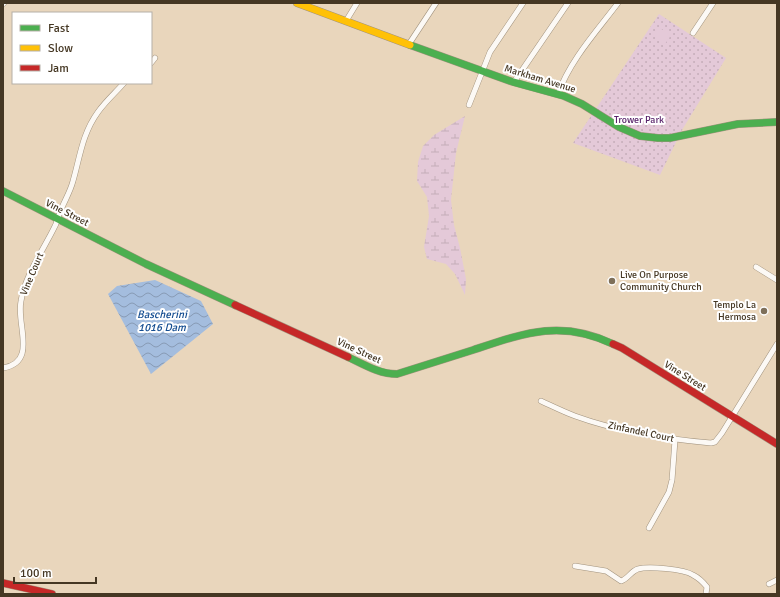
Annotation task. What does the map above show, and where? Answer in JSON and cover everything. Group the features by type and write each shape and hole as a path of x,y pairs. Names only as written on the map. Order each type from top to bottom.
{"street":[{"name":"Markham Avenue","path":"298,3 482,71 514,82 558,94 586,106 622,130 633,134 653,138 673,138 700,131 750,123 777,122"},
{"path":"346,21 357,3"},
{"path":"409,44 436,3"},
{"path":"469,105 490,52 523,3"},
{"path":"514,82 568,3"},
{"path":"558,94 574,63 618,3"},
{"path":"693,33 713,3"},
{"path":"152,62 155,58"},
{"name":"Vine Court","path":"3,368 18,362 23,352 20,302 40,254 56,226 72,186 80,150 91,124 102,107 123,84"},
{"name":"Vine Street","path":"3,191 146,264 376,370 389,374 397,374 524,333 553,329 571,330 589,334 611,342 777,444"},
{"path":"756,267 777,280"},
{"path":"732,417 777,344"},
{"name":"Zinfandel Court","path":"541,401 575,416 642,434 675,440 715,442 732,417"},
{"path":"649,528 669,492 672,480 675,440"},
{"path":"576,566 606,571 621,581 627,579 636,569 643,568 687,572 693,574 703,582 707,587 706,594"},
{"path":"768,584 777,580"},
{"path":"3,584 52,594"}],"green space":[{"name":"Trower Park","path":"659,14 726,58 682,130 660,175 573,143"},
{"path":"658,27 671,35 665,44 653,35"},
{"path":"465,116 456,153 451,200 454,225 466,279 465,295 455,274 446,264 427,259 424,247 429,216 427,197 417,181 418,162 423,146 434,135"}],"water":[{"name":"Bascherini 1016 Dam","path":"155,280 201,301 213,324 151,374 108,294 117,286"}],"traffic: fast":[{"path":"410,45 513,82 564,96 582,104 619,127 640,136 670,138 738,124 777,122"},
{"path":"3,191 146,264 235,305"},
{"path":"348,357 378,370 390,374 397,374 509,338 543,331 559,330 576,332 594,336 613,344"}],"traffic: slow":[{"path":"297,3 410,45"}],"traffic: jam":[{"path":"235,305 348,357"},
{"path":"613,344 622,348 777,444"},
{"path":"3,583 52,594"}],"place":[{"name":"Live On Purpose Community Church","path":"612,281"},
{"name":"Templo La Hermosa","path":"764,311"}]}
